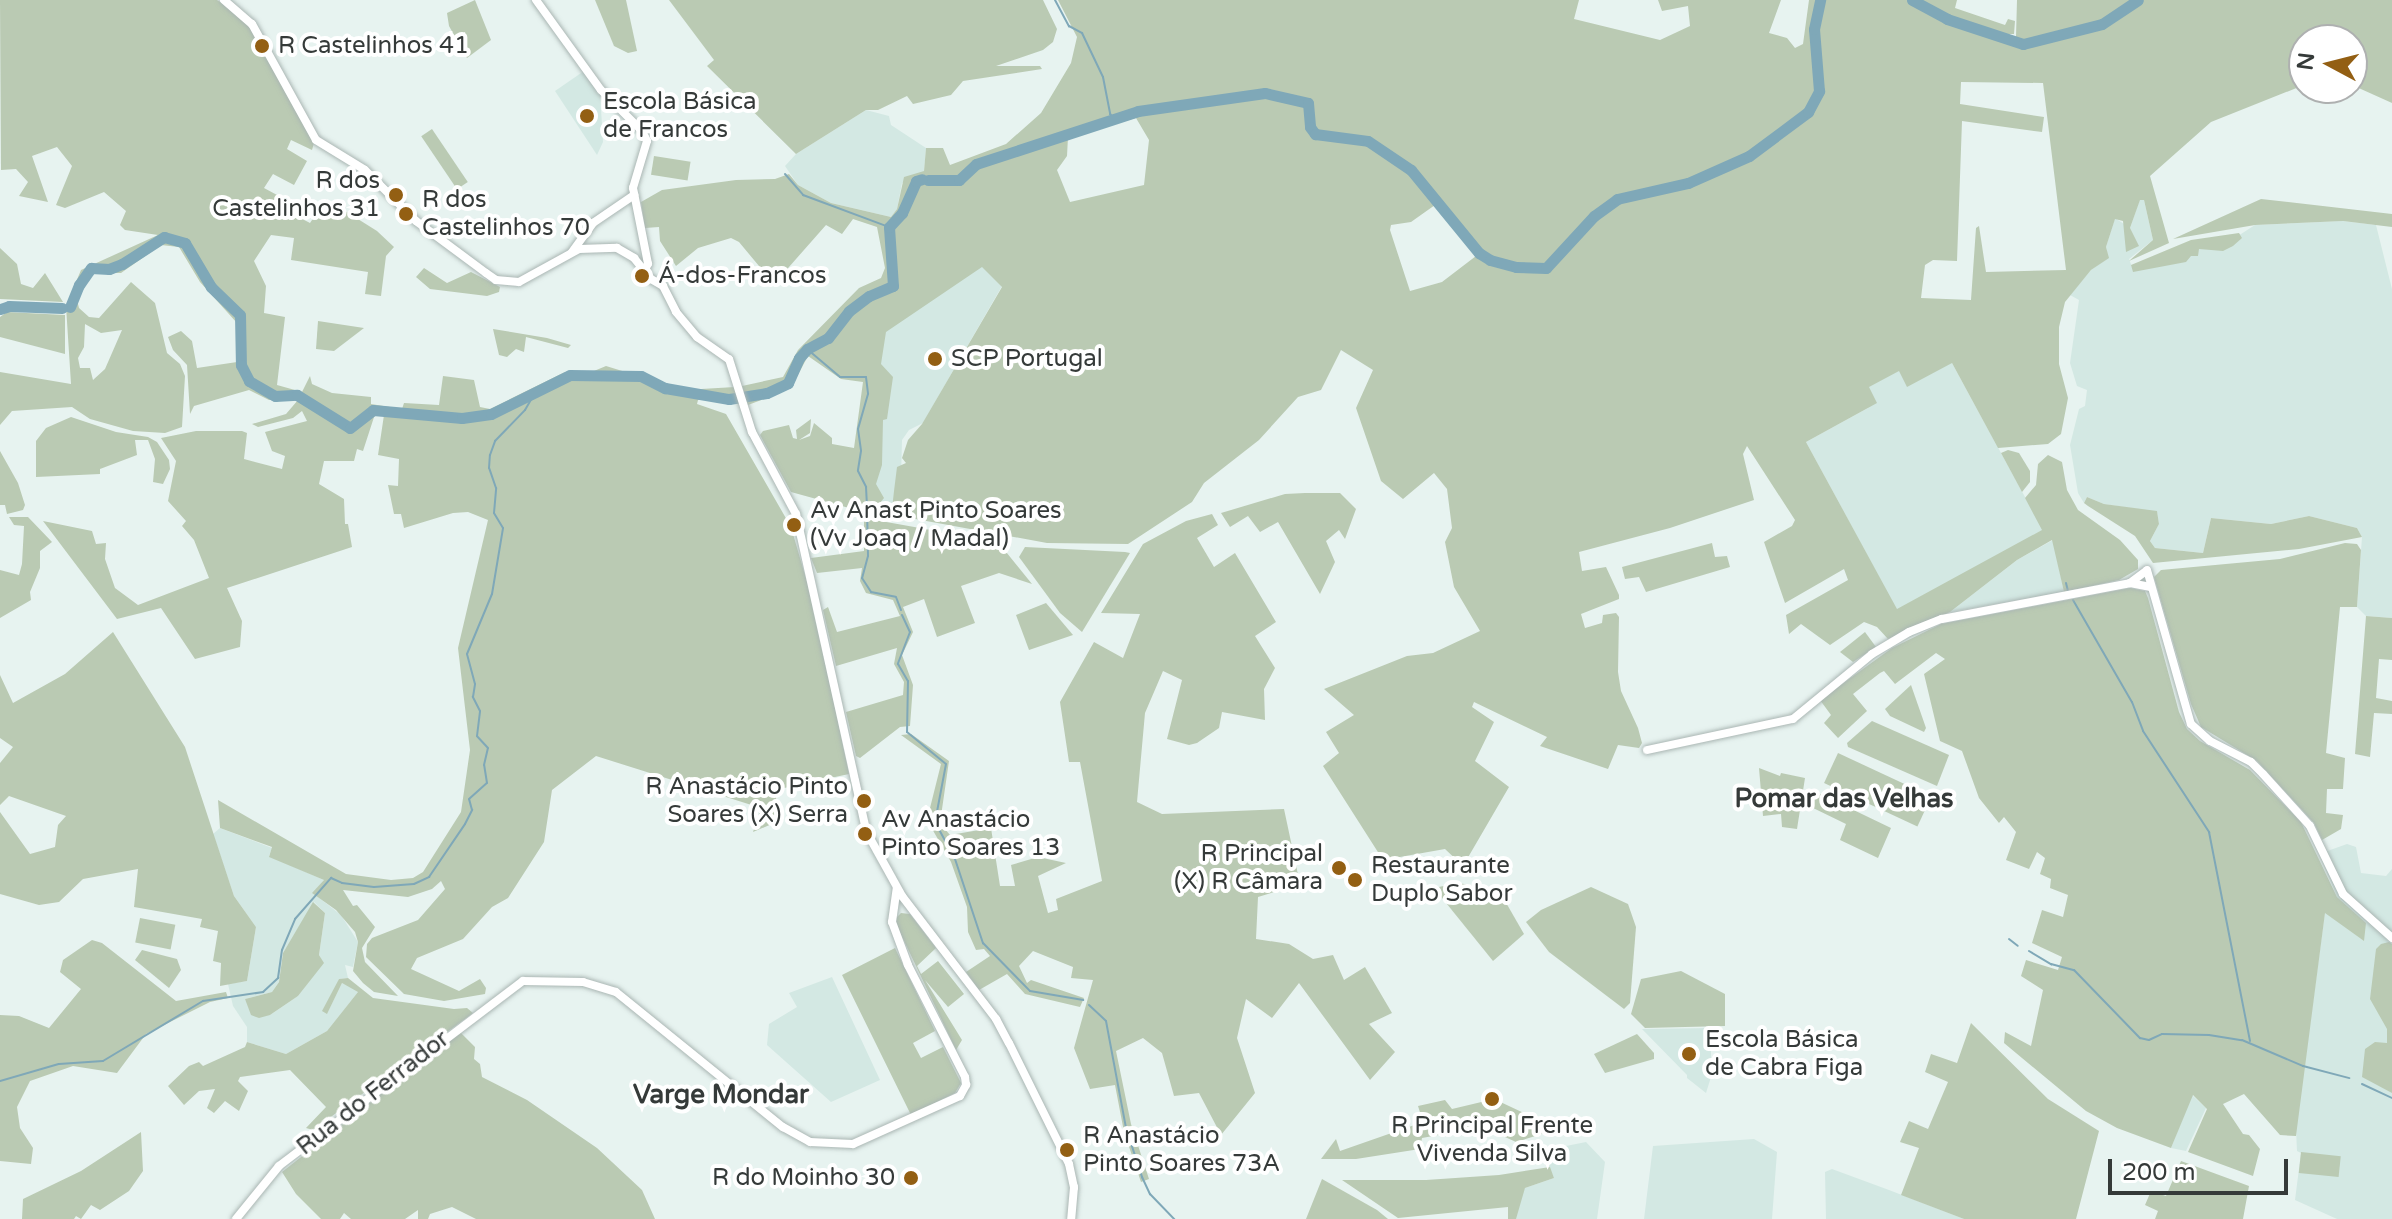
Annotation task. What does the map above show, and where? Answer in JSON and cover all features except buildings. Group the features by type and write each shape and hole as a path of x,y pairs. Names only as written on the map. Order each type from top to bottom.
{"street":[{"path":"224,0 252,24 316,140 365,170 416,221 496,280 511,283 530,279 572,253 588,247 610,247 625,252 646,266"},
{"path":"536,0 601,90 642,131 647,144 636,173 634,195 646,266 651,279 663,286 676,312 697,337 729,359 755,439 797,517 829,652 864,824 902,904 996,1019 1009,1043 1069,1164 1074,1187 1071,1219"},
{"path":"572,253 593,223 634,195"},
{"path":"2130,583 2147,570 2191,724 2210,741 2251,762 2263,774 2310,826 2343,894 2392,938"},
{"path":"1647,750 1793,719 1872,654 1909,632 1942,619 2130,583 2151,587"},
{"name":"Rua do Ferrador","path":"236,1219 279,1166 523,981 583,982 616,992 783,1127 810,1142 853,1144 962,1094 965,1077 908,965 892,922 902,904"}],"shaded area":[{"name":"Escola Básica de Francos","path":"584,71 600,92 603,142 597,155 555,91"},
{"path":"866,110 889,116 891,125 926,148 924,172 902,183 897,209 891,217 831,203 798,185 785,166 796,154"},
{"path":"2140,199 2144,200 2153,240 2129,259 2132,267 2241,234 2255,225 2343,221 2376,225 2392,289 2392,618 2366,616 2357,607 2362,537 2357,528 2309,516 2271,524 2211,518 2203,553 2155,548 2150,541 2159,524 2157,512 2104,504 2087,497 2084,503 2078,493 2070,445 2079,409 2085,406 2087,390 2077,386 2070,363 2079,300 2070,295 2091,270 2108,258 2106,247 2115,218 2130,228"},
{"path":"982,255 1002,286 923,423 909,430 902,440 901,479 892,509 899,516 872,513 875,487 863,346"},
{"path":"1896,361 1952,363 2043,530 1897,610 1806,442 1868,408 1855,383"},
{"path":"2053,540 2064,592 1950,612 2017,560"},
{"path":"220,828 272,848 269,856 324,880 313,893 341,915 358,942 353,967 345,965 348,978 339,979 327,1013 342,983 359,991 327,1031 286,1054 247,1042 247,1027 233,1006 228,984 247,981 256,927 234,896 213,834","holes":["314,902 325,913 319,955 323,963 298,996 270,1015 254,1014 245,999 272,992 279,982 283,953"]},
{"path":"2347,844 2356,847 2361,873 2386,876 2392,869 2392,1219 2337,1219 2295,1200 2301,1153 2297,1151 2296,1129 2325,912 2363,940 2365,923 2337,897 2319,854"},
{"path":"832,977 880,1080 831,1102 767,1045 769,1024 797,1007 789,993"},
{"name":"Escola Básica de Cabra Figa","path":"1711,1028 1711,1077 1706,1093 1687,1078 1642,1029"},
{"path":"2192,1095 2206,1108 2186,1151 2171,1148"},
{"path":"1754,1139 1777,1152 1772,1219 1644,1219 1653,1146"},
{"path":"1586,1142 1605,1162 1597,1219 1508,1219 1525,1188 1554,1178 1541,1151"},
{"path":"1832,1169 1964,1219 1826,1219 1825,1172"}],"green space":[{"path":"0,0 217,0 237,13 250,28 314,143 312,150 291,140 287,149 307,161 294,185 273,174 264,188 292,203 287,211 310,223 326,199 377,231 394,247 386,256 381,296 365,294 368,272 291,260 294,238 271,235 254,261 266,286 264,313 285,317 277,385 302,392 310,376 312,384 332,393 371,397 371,404 402,409 404,403 439,405 443,376 474,380 480,407 490,409 565,372 594,371 606,366 684,390 735,387 738,398 698,400 697,404 726,414 791,527 814,606 849,774 775,790 779,821 753,832 761,808 596,756 552,790 544,842 508,898 492,907 463,939 417,958 411,969 459,991 480,979 486,988 485,994 444,1001 404,994 366,957 367,944 372,938 418,920 445,889 441,881 432,889 408,897 343,890 353,906 357,905 375,927 362,948 365,962 398,996 374,992 353,971 358,942 355,932 336,910 312,893 324,880 269,857 272,847 220,828 218,800 346,874 391,880 413,878 423,872 461,812 470,750 458,648 488,520 468,512 453,513 404,528 401,514 394,514 388,485 398,486 399,459 378,455 384,415 375,414 363,451 357,449 354,461 324,461 319,484 344,499 345,524 348,524 352,547 227,588 242,621 240,647 195,659 161,608 117,619 43,521 92,531 96,544 106,543 105,559 115,588 138,605 209,578 194,540 182,526 186,521 168,501 176,461 161,438 196,431 242,431 247,433 244,459 282,469 285,456 272,451 265,432 307,421 302,411 293,418 258,427 252,424 286,414 298,400 269,400 249,390 194,406 190,414 187,365 173,350 168,337 181,331 192,341 197,368 237,362 237,323 200,282 179,247 161,245 121,273 89,273 77,300 79,308 89,317 99,318 131,282 155,303 167,353 180,364 185,376 182,427 165,433 133,431 90,419 72,407 12,411 0,425 0,372 71,384 66,306 81,270 158,235 125,230 120,225 126,211 104,192 65,208 56,205 72,166 57,147 32,156 48,202 19,196 28,182 16,169 1,170","holes":["85,324 101,333 122,330 105,369 93,380 90,368 80,368 78,358 84,347"]},
{"path":"475,0 491,40 467,58 449,26 447,13"},
{"path":"595,0 626,0 637,51 628,53 614,46"},
{"path":"669,0 1043,0 1057,29 1053,42 1043,50 996,66 1040,66 1042,69 963,81 951,95 913,104 907,96 878,110 866,110 796,154 707,66 714,60"},
{"path":"1058,0 1579,0 1574,19 1660,40 1690,26 1688,6 1662,11 1658,0 1781,0 1769,33 1787,38 1795,48 1803,44 1809,0 1957,0 1955,8 2005,25 2008,19 2015,21 2014,34 2006,34 2016,37 2017,0 2392,0 2392,103 2368,92 2368,24 2288,24 2288,91 2211,122 2150,176 2169,243 2129,261 2153,240 2144,200 2140,200 2130,228 2139,246 2126,252 2123,221 2115,219 2106,247 2109,258 2091,270 2065,302 2059,327 2059,364 2068,398 2061,434 2048,444 1998,448 1952,363 1907,387 1899,371 1869,387 1877,403 1806,442 1897,609 2042,530 2025,498 2036,485 2038,464 2048,455 2062,462 2067,490 2078,510 2120,540 2138,560 2138,569 2119,580 2064,592 2052,540 2017,560 1950,612 1888,639 1877,627 1864,622 1830,645 1801,624 1789,634 1786,615 1848,580 1844,569 1785,603 1764,542 1792,526 1795,520 1747,446 1743,454 1754,500 1670,528 1579,552 1582,571 1606,567 1619,595 1619,599 1581,614 1585,628 1602,623 1603,615 1616,613 1619,617 1618,672 1621,691 1638,728 1642,743 1639,748 1618,745 1608,769 1540,746 1547,737 1474,702 1472,707 1494,722 1475,761 1509,787 1463,866 1445,849 1383,860 1323,766 1339,753 1326,732 1354,715 1324,689 1407,656 1433,653 1480,631 1454,587 1445,542 1452,528 1447,489 1434,473 1403,499 1381,481 1356,408 1373,370 1341,350 1321,390 1298,397 1259,440 1204,483 1192,502 1128,544 1047,543 899,516 892,509 894,491 897,467 906,463 902,458 908,440 922,424 1002,287 982,267 886,332 881,364 893,377 887,419 883,420 882,465 876,484 884,498 872,513 860,511 791,492 760,435 763,431 789,425 793,438 797,439 796,430 811,419 810,433 799,440 810,436 814,423 832,438 832,444 854,448 863,382 841,379 808,356 794,382 777,394 748,405 742,386 783,377 798,350 859,288 881,278 885,268 877,227 853,219 842,234 826,225 774,284 739,242 731,238 698,248 676,266 660,241 659,227 645,228 641,202 662,190 736,180 775,179 789,174 798,185 831,203 891,217 897,209 904,177 924,171 926,148 943,148 950,165 1006,144 1041,113 1071,63 1077,37","holes":["1961,82 2043,83 2066,270 1986,272 1979,226 1976,228 1971,300 1921,298 1925,265 1933,260 1957,261 1962,121 2042,132 2044,117 1960,104","1136,118 1149,140 1144,185 1070,202 1057,170 1067,156 1068,137","1435,205 1476,256 1442,282 1410,291 1391,225 1411,222"]},
{"path":"432,129 468,182 457,189 421,136"},
{"path":"654,156 691,162 688,181 651,175"},
{"path":"2261,199 2392,214 2392,227 2343,221 2255,225 2173,239"},
{"path":"2239,233 2242,238 2223,251 2199,249 2198,256 2191,256 2186,262 2133,272 2131,265 2191,240"},
{"path":"0,248 17,264 21,284 33,288 45,273 63,302 0,299"},
{"path":"424,268 447,283 471,272 500,287 499,292 487,296 430,289 416,277"},
{"path":"7,312 65,315 65,354 0,337 0,317"},
{"path":"318,321 364,328 334,351 316,349"},
{"path":"493,329 571,345 568,348 526,337 524,352 516,349 507,357 499,355"},
{"path":"71,417 157,442 169,460 170,469 163,484 153,482 155,459 148,440 135,440 137,455 100,469 100,474 36,477 36,441 46,428"},
{"path":"2008,450 2019,453 2030,471 2030,482 2022,492 2001,453"},
{"path":"0,451 18,483 25,505 23,510 7,514 5,505 0,505"},
{"path":"1340,493 1356,509 1345,539 1339,530 1326,541 1335,562 1320,594 1278,522 1260,532 1248,516 1230,527 1221,513 1285,494"},
{"path":"2087,497 2104,504 2157,511 2159,524 2150,541 2155,548 2203,553 2211,518 2271,524 2309,516 2357,528 2362,537 2299,549 2153,563 2135,536 2084,503"},
{"path":"1212,514 1218,525 1197,538 1214,567 1235,553 1276,622 1255,636 1275,668 1264,689 1265,720 1222,712 1219,728 1197,743 1189,745 1167,739 1182,680 1163,671 1145,713 1137,802 1162,814 1284,809 1300,884 1258,897 1256,939 1289,944 1313,959 1333,955 1344,980 1365,967 1392,1013 1369,1024 1395,1052 1370,1080 1299,983 1272,1018 1246,999 1237,1038 1255,1093 1221,1135 1199,1093 1174,1096 1162,1053 1143,1038 1116,1051 1131,1124 1149,1179 1141,1182 1124,1132 1115,1085 1090,1089 1074,1048 1093,980 1071,978 1073,967 1033,951 1019,966 1027,983 1031,980 1084,998 1080,1007 1025,994 1007,974 979,990 966,972 990,956 984,949 976,950 968,932 967,907 951,862 927,820 941,764 901,735 911,734 949,761 940,823 950,835 991,828 1000,886 1015,886 1011,865 1038,857 1066,863 1038,876 1048,913 1058,910 1056,899 1102,881 1080,762 1069,762 1060,702 1094,642 1123,658 1140,614 1101,613 1143,544 1186,521"},
{"path":"9,517 28,517 52,542 40,551 40,568 30,592 31,600 0,618 0,570 19,575 22,564 24,526 14,525"},
{"path":"864,518 998,542 1032,584 999,573 961,586 975,623 937,637 924,599 903,607 913,632 902,655 913,685 910,726 900,727 860,758 856,756 846,712 903,695 904,682 894,664 897,648 836,666 823,610 828,607 837,632 900,616 893,600 866,593 860,581 862,568 817,573 811,558 864,551"},
{"path":"1712,543 1715,557 1727,556 1730,567 1646,592 1639,577 1625,579 1622,567"},
{"path":"2345,543 2357,544 2361,550 2357,607 2340,607 2326,753 2345,758 2343,789 2327,789 2326,813 2343,815 2341,829 2322,840 2314,823 2257,761 2201,727 2191,704 2154,577 2161,570 2280,559"},
{"path":"1025,547 1130,553 1082,632 1060,613 1019,557"},
{"path":"2130,588 2145,591 2148,598 2179,712 2187,729 2200,741 2250,770 2301,822 2337,897 2366,923 2364,941 2325,913 2296,1136 2280,1135 2244,1094 2223,1104 2243,1134 2249,1135 2260,1149 2253,1176 2188,1152 2207,1109 2193,1095 2171,1148 2117,1128 2086,1111 2004,1043 2005,1032 2031,1046 2043,990 2021,976 2026,960 2058,970 2062,957 2032,943 2042,910 2063,917 2068,895 2050,888 2051,879 2040,874 2045,858 2037,852 2029,869 2006,860 2016,832 2004,817 1999,823 1979,798 1962,751 1940,741 1924,674 1945,659 1936,653 1895,684 1884,671 1880,673 1853,694 1867,711 1838,738 1824,723 1831,715 1820,700 1892,648 1941,624"},
{"path":"1046,603 1073,635 1029,650 1016,615"},
{"path":"2366,616 2392,618 2392,660 2379,659 2376,698 2392,701 2392,714 2374,713 2370,757 2355,754"},
{"path":"113,632 185,747 234,896 256,927 247,981 220,986 221,963 213,961 218,931 200,927 202,919 134,907 138,869 83,879 59,902 39,905 0,894 0,812 30,854 55,847 58,825 66,816 9,796 0,805 0,763 13,747 0,738 0,675 13,703 65,674"},
{"path":"1865,632 1876,647 1853,662 1840,652"},
{"path":"1911,685 1926,728 1924,732 1890,716 1885,709"},
{"path":"1872,721 1949,755 1937,786 1848,747 1847,743"},
{"path":"1838,753 1931,797 1917,826 1824,783"},
{"path":"1759,768 1780,776 1781,773 1805,778 1797,829 1782,827 1781,814 1763,816"},
{"path":"1812,790 1891,828 1878,858 1840,840 1846,824 1809,806"},
{"path":"1458,883 1489,888 1501,894 1524,934 1493,961 1434,888"},
{"path":"1591,887 1628,904 1636,927 1630,1003 1624,1009 1549,952 1526,922 1541,910"},
{"path":"313,902 325,913 319,955 324,963 298,996 270,1015 259,1018 251,1015 245,999 272,992 279,982 283,953"},
{"path":"901,913 910,914 936,948 917,966 921,974 938,961 964,994 948,1007 925,980 962,1040 956,1050 896,924 896,918"},
{"path":"140,918 175,925 171,949 135,943"},
{"path":"92,940 102,943 176,1001 226,992 228,998 210,1002 146,1034 117,1073 73,1066 30,1081 17,1107 20,1128 33,1148 31,1164 0,1161 0,1015 19,1016 49,1028 81,989 60,972 63,960"},
{"path":"2389,942 2392,944 2392,1093 2362,1077 2365,1049 2375,1042 2387,1043 2387,1029 2370,999 2376,949"},
{"path":"895,948 935,1031 913,1043 921,1058 943,1047 961,1083 955,1093 911,1115 842,975"},
{"path":"142,950 177,959 181,970 169,988 135,960"},
{"path":"1681,971 1725,994 1725,1026 1645,1028 1631,1014 1641,979"},
{"path":"348,978 373,998 467,1008 473,1013 313,1130 306,1128 326,1107 290,1070 240,1077 238,1081 248,1091 239,1111 225,1101 214,1113 207,1108 215,1089 199,1091 184,1105 168,1086 189,1066 199,1062 203,1066 245,1047 247,1042 286,1054 327,1031 358,992 342,983 327,1014 322,1011 339,979"},
{"path":"1971,1023 2048,1099 2099,1131 2076,1219 1964,1219 1901,1195 1919,1148 1900,1142 1909,1121 1928,1129 1948,1082 1925,1072 1931,1054 1957,1063"},
{"path":"460,1032 475,1047 474,1059 480,1064 482,1077 527,1100 597,1148 642,1190 655,1219 476,1219 452,1207 430,1214 428,1219 418,1219 418,1210 405,1219 351,1219 344,1213 340,1219 321,1219 296,1194 282,1172"},
{"path":"1637,1034 1654,1053 1654,1059 1605,1073 1594,1054"},
{"path":"1494,1099 1558,1129 1516,1142 1483,1127 1422,1138 1420,1149 1356,1159 1321,1159 1336,1139 1340,1151 1423,1122 1418,1106 1445,1100 1452,1109"},
{"path":"141,1132 143,1171 129,1191 100,1210 91,1205 81,1219 76,1216 74,1219 22,1219 23,1199 81,1171"},
{"path":"2301,1152 2341,1156 2339,1177 2299,1173"},
{"path":"2181,1161 2249,1186 2243,1219 2155,1219 2158,1211 2145,1205 2151,1191 2166,1196"},
{"path":"1550,1167 1554,1178 1525,1188 1516,1219 1508,1219 1508,1207 1398,1218 1342,1180 1426,1180 1499,1175"},
{"path":"1322,1179 1377,1210 1388,1219 1306,1219"}],"waterway":[{"path":"1055,0 1069,26 1082,33 1103,77 1110,114 1115,119"},
{"path":"928,180 959,180 976,164 1138,111 1265,93 1308,103 1310,127 1315,134 1368,141 1411,170 1479,253 1490,260 1516,267 1546,268 1594,216 1617,199 1688,183 1749,156 1808,112 1819,91 1814,29 1820,0"},
{"path":"1912,0 1947,19 2023,44 2102,24 2138,0"},
{"path":"785,174 803,195 889,227"},
{"path":"70,307 79,285 91,268 109,269 122,264 164,237 185,243 211,287 240,315 241,365 249,381 275,396 297,395 350,428 373,410 462,418 491,414 570,375 641,376 665,388 729,399 767,393 788,383 799,358 807,349 828,338 849,311 869,296 893,286 889,227 902,213 916,181 922,179"},
{"path":"0,309 9,306 62,308"},
{"path":"807,349 840,377 866,377 868,394 858,429 861,451 858,471 866,487 867,508 868,556 862,578 871,592 896,597 901,610"},
{"path":"0,1081 59,1064 103,1061 203,1001 263,992 278,978 282,950 295,919 331,878 342,883 374,887 414,884 429,877 465,824 472,810 469,799 487,783 484,765 488,748 477,736 480,711 473,697 475,684 467,654 492,594 503,528 494,513 496,488 489,468 490,455 495,441 525,410 536,391"},
{"path":"2066,583 2068,591"},
{"path":"2073,600 2132,702 2143,731 2209,832 2250,1041"},
{"path":"902,615 910,632 898,664 908,681 907,732 946,764 935,822 955,859 983,943 1030,991 1083,1000"},
{"path":"2009,939 2018,946"},
{"path":"2029,951 2051,964 2074,970 2140,1038 2149,1040 2162,1034 2209,1035 2242,1040 2303,1066 2349,1078"},
{"path":"1089,1005 1106,1021 1126,1128 1142,1177 1150,1194 1174,1219"},
{"path":"2362,1084 2392,1098"}],"place":[{"name":"R Castelinhos 41","path":"262,46"},
{"name":"Escola Básica de Francos","path":"587,116"},
{"name":"R dos Castelinhos 31","path":"396,195"},
{"name":"R dos Castelinhos 70","path":"406,214"},
{"name":"Á-dos-Francos","path":"642,276"},
{"name":"SCP Portugal","path":"935,359"},
{"name":"Av Anast Pinto Soares (Vv Joaq / Madal)","path":"794,525"},
{"name":"R Anastácio Pinto Soares (X) Serra","path":"864,801"},
{"name":"Av Anastácio Pinto Soares 13","path":"865,834"},
{"name":"R Principal (X) R Câmara","path":"1339,868"},
{"name":"Restaurante Duplo Sabor","path":"1355,880"},
{"name":"Escola Básica de Cabra Figa","path":"1689,1054"},
{"name":"R Principal Frente Vivenda Silva","path":"1492,1099"},
{"name":"R Anastácio Pinto Soares 73A","path":"1067,1150"},
{"name":"R do Moinho 30","path":"911,1178"}],"district":[{"name":"Pomar das Velhas","path":"1844,799"},
{"name":"Varge Mondar","path":"721,1095"}]}
